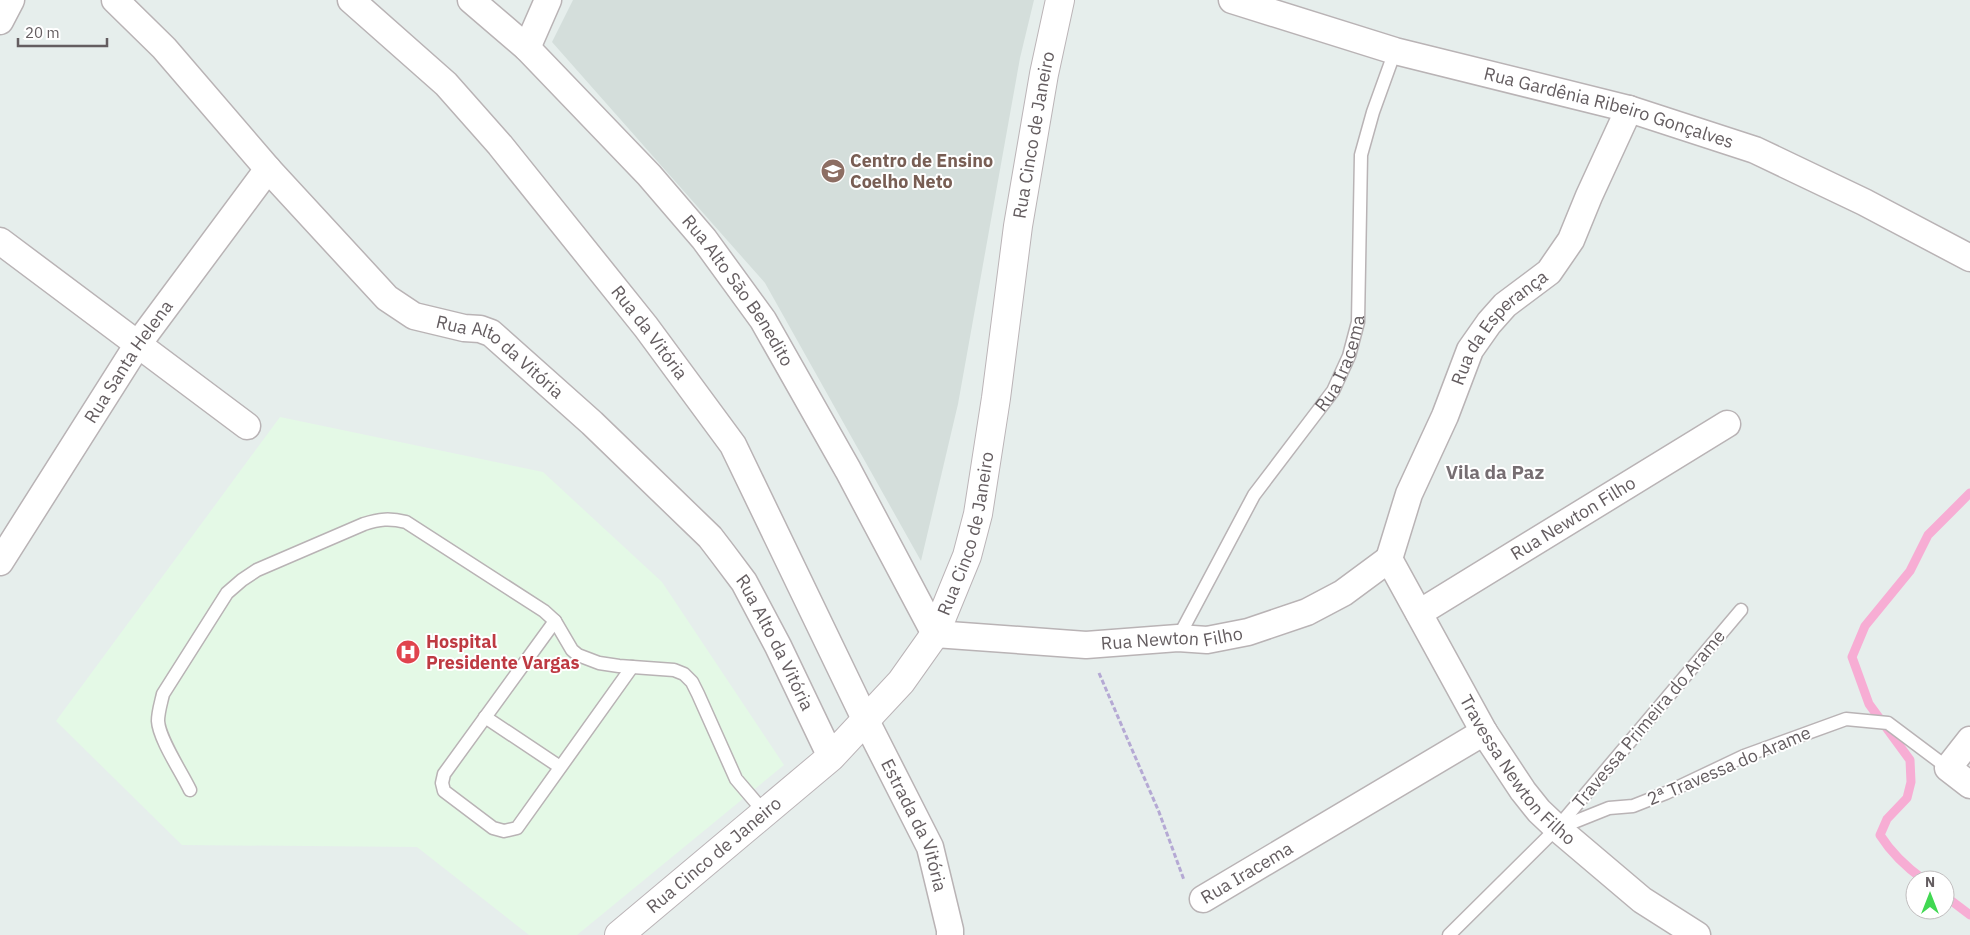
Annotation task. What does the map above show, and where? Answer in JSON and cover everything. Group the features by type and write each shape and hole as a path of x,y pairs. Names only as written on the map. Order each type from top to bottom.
{"main road":[{"name":"Rua Cinco de Janeiro","path":"619,935 831,757 901,682 935,634 967,556 978,514 996,398 1018,226 1044,74 1060,0"}],"street":[{"path":"0,21 11,0"},
{"name":"Rua Alto da Vitória","path":"115,0 164,48 268,169 387,298 414,316 464,328 480,328 491,333 592,422 710,537 744,582 778,646 831,757"},
{"name":"Rua da Vitória","path":"351,0 446,84 500,146 646,327 733,445 866,721"},
{"name":"Rua Alto São Benedito","path":"471,0 527,48 649,175 704,240 762,320 848,470 935,634"},
{"path":"527,48 548,0"},
{"name":"Rua Gardênia Ribeiro Gonçalves","path":"1232,0 1394,52 1629,109 1755,150 1864,202 1970,258"},
{"name":"Rua da Esperança","path":"1389,559 1409,494 1445,416 1470,350 1489,323 1505,305 1549,272 1571,240 1629,109"},
{"name":"Rua Santa Helena","path":"0,562 138,344 268,169"},
{"path":"0,241 247,426"},
{"name":"Rua Newton Filho","path":"1419,614 1727,424"},
{"name":"Rua Newton Filho","path":"935,634 1086,645 1178,638 1207,640 1240,634 1307,612 1343,593 1389,559"},
{"name":"Travessa Newton Filho","path":"1389,559 1484,732 1538,811 1642,900 1697,935"},
{"name":"Estrada da Vitória","path":"866,721 930,847 950,935"},
{"name":"Rua Iracema","path":"1203,899 1484,732"},
{"path":"1970,740 1948,768 1970,785"}],"lane":[{"name":"Rua Iracema","path":"1178,638 1254,495 1333,390 1348,356 1358,322 1361,155 1373,112 1394,52"},
{"path":"190,790 161,734 158,723 159,708 163,694 227,593 257,570 364,524 379,519 393,519 406,522 544,611 555,621 572,650 578,655 599,663 674,670 684,674 692,682 736,779 764,813"},
{"name":"Travessa Primeira do Arame","path":"1449,935 1557,828 1741,610"},
{"path":"555,621 444,774 442,783 444,791 493,828 504,832 517,828 632,667"},
{"path":"485,717 560,768"},
{"name":"2ª Travessa do Arame","path":"1557,828 1609,808 1633,806 1666,793 1744,756 1846,719 1888,723 1948,768"}],"path":[{"name":"Rua Iracema","path":"1086,645 1159,812 1189,892 1194,898 1203,899"}],"shaded area":[{"name":"Centro de Ensino Coelho Neto","path":"573,0 1034,0 1020,58 958,404 921,561 765,283 552,42"},
{"name":"Hospital Presidente Vargas","path":"280,417 543,472 662,582 784,765 577,935 529,935 417,847 182,845 56,721"}],"waterway":[{"path":"1911,870 1889,848 1880,835 1887,819 1907,798 1911,782 1910,760 1869,704 1852,657 1865,626 1910,571 1928,535 1970,493"},
{"path":"1955,904 1970,915"}],"place":[{"name":"Centro de Ensino Coelho Neto","path":"833,171"},
{"name":"Hospital Presidente Vargas","path":"408,652"}],"district":[{"name":"Vila da Paz","path":"1495,472"}]}
